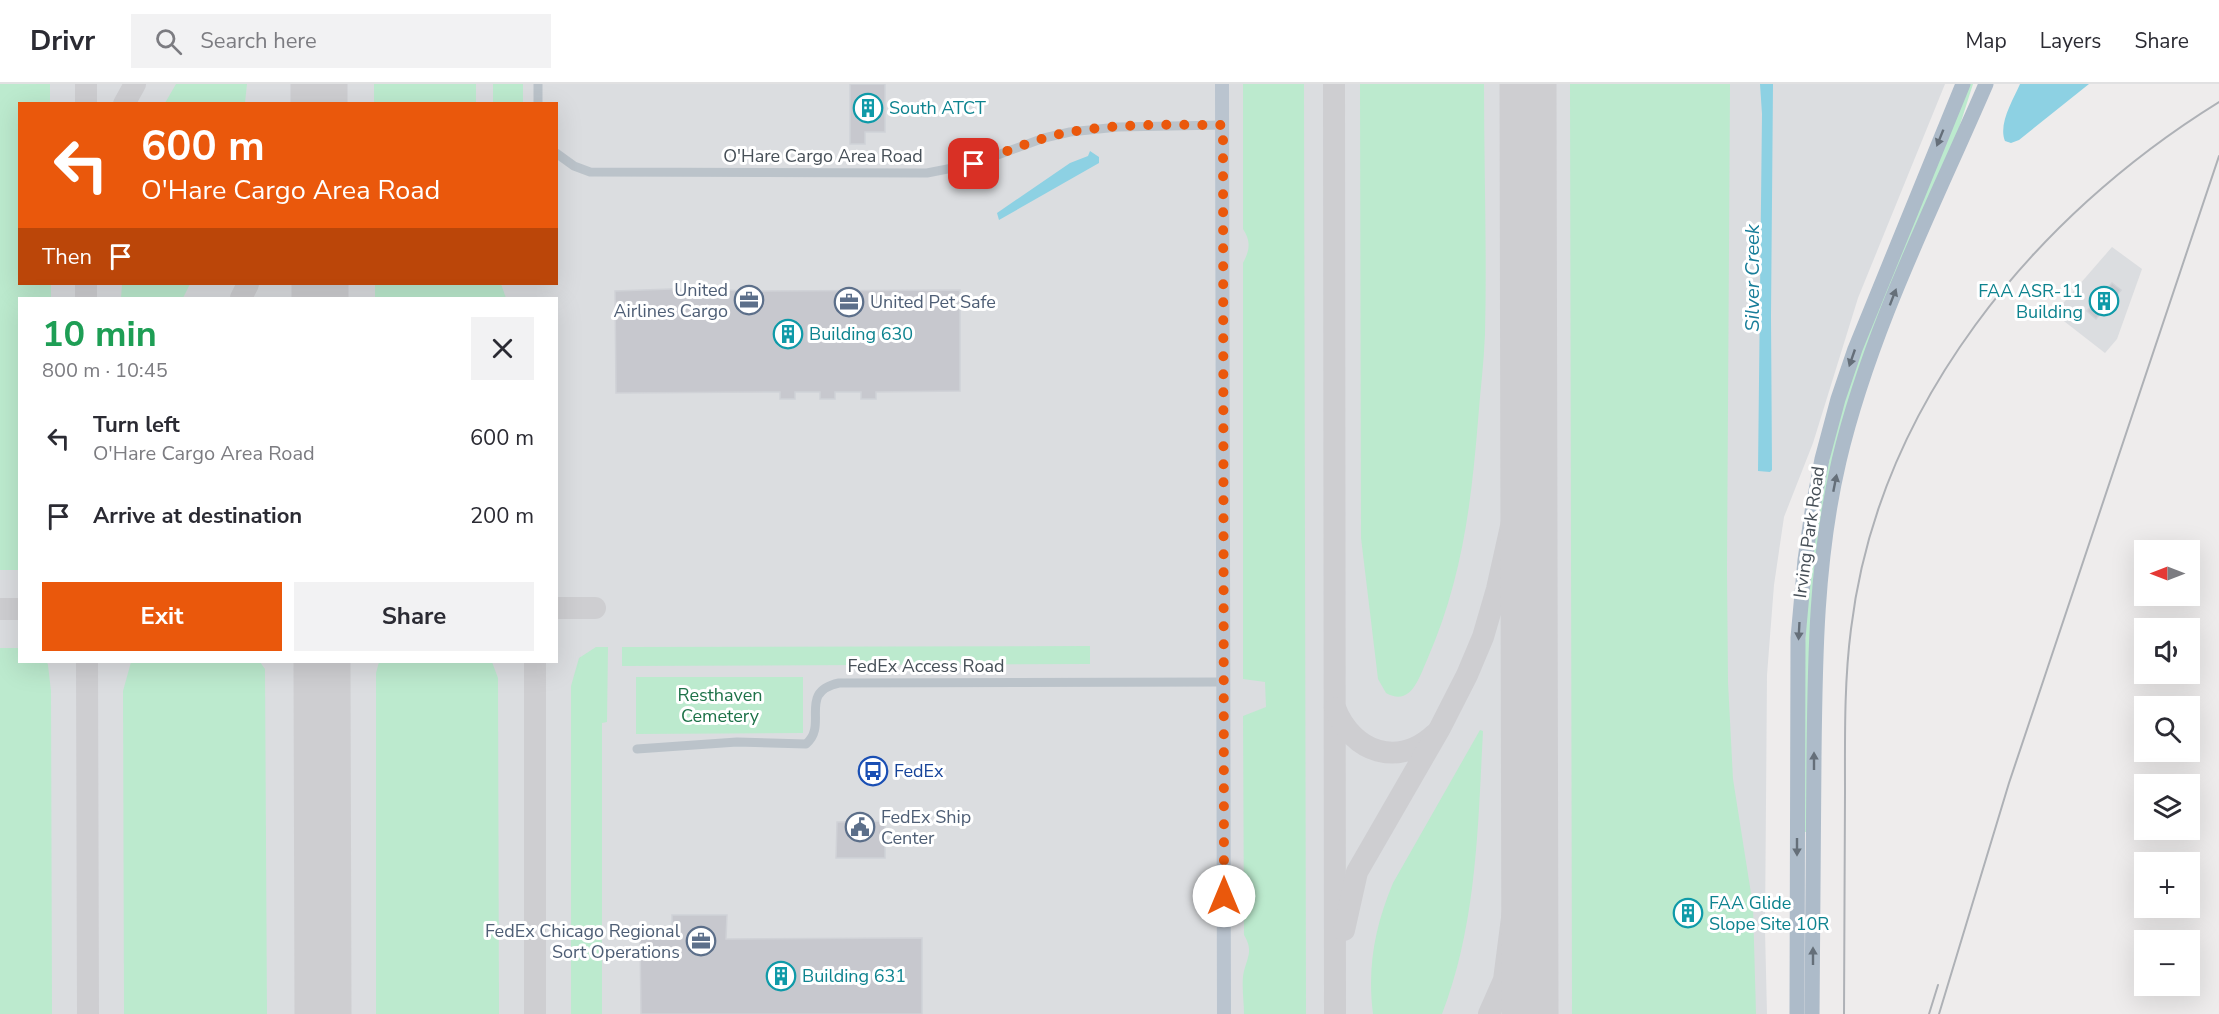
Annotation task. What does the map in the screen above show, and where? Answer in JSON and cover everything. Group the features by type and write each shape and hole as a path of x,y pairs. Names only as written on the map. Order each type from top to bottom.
{"main road":[{"name":"Irving Park Road","path":"1797,1014 1798,638 1804,560 1812,512 1828,439 1855,349 1963,84"},
{"name":"Irving Park Road","path":"1812,1014 1816,623 1822,553 1830,506 1839,461 1871,355 1900,280 1986,84"}],"street":[{"path":"538,84 538,102"},
{"path":"1222,84 1224,1014"},
{"name":"O'Hare Cargo Area Road","path":"560,156 590,172 927,172 974,164 1044,138 1070,132 1118,127 1223,125"},
{"name":"FedEx Access Road","path":"637,749 736,742 806,744 814,734 815,702 819,693 828,685 839,683 1225,682"}],"shaded area":[{"path":"0,84 1945,84 1858,298 1813,443 1784,517 1774,585 1767,675 1765,930 1767,1014 0,1014"},
{"path":"2112,247 2142,269 2117,339 2105,353 2060,318 2059,308"}],"green space":[{"path":"0,84 50,84 50,102 18,102 18,285 51,285 51,297 18,297 18,570 0,570"},
{"path":"176,84 247,84 245,102 166,102"},
{"path":"374,84 476,84 476,102 374,102"},
{"path":"493,84 523,84 523,102 493,102"},
{"path":"1243,84 1304,84 1306,1014 1244,1014 1243,981 1249,949 1244,935 1243,716 1266,707 1265,682 1243,679 1243,263 1249,246 1243,229"},
{"path":"1360,84 1484,84 1485,334 1468,513 1457,572 1439,630 1417,682 1408,693 1402,696 1386,693 1378,679 1361,538"},
{"path":"1570,84 1730,84 1728,682 1733,779 1753,906 1756,1014 1572,1014"},
{"path":"1970,84 1973,84 1952,150 1833,464 1809,832 1803,832 1804,659 1808,595 1818,516 1833,442 1852,374"},
{"path":"122,285 190,285 184,297 121,297"},
{"path":"375,285 501,285 506,297 375,297"},
{"path":"1090,646 1090,664 622,666 622,647"},
{"path":"596,647 608,647 607,722 602,723 602,1014 571,1014 571,686 579,658"},
{"path":"0,648 18,648 18,663 47,663 51,691 52,1014 0,1014"},
{"path":"131,663 261,663 265,669 267,1014 124,1014 123,691"},
{"path":"379,663 492,663 498,678 499,1014 376,1014 376,673"},
{"name":"Resthaven Cemetery","path":"636,677 803,677 803,733 636,734"},
{"path":"1480,730 1483,731 1474,874 1454,980 1442,1014 1373,1014 1371,980 1374,947 1381,915 1393,883"}],"water":[{"path":"1760,84 1773,84 1772,470 1770,472 1758,471 1762,114"},
{"path":"2020,84 2089,84 2019,140 2011,143 2005,141 2003,127"},
{"path":"1090,151 1099,157 1099,163 999,220 997,213 1070,163 1088,156"}],"building":[{"name":"South ATCT","path":"850,84 885,84 885,132 865,132 865,144 850,144"},
{"name":"FAA ASR-11 Building","path":"2112,283 2121,290 2096,319 2087,311"},
{"name":"Building 630","path":"699,288 742,291 960,290 960,391 876,392 876,399 861,399 861,392 835,392 835,399 820,399 820,392 795,392 795,399 780,399 780,392 616,393 615,291"},
{"path":"885,821 885,858 836,858 837,822"},
{"name":"Building 631","path":"672,915 727,915 726,939 922,938 922,1014 641,1014 640,939 672,939"}],"taxiway":[{"path":"86,84 86,102"},
{"path":"125,102 135,84"},
{"path":"302,102 305,84"},
{"path":"1334,84 1335,1014"},
{"path":"86,285 86,297"},
{"path":"242,297 248,285"},
{"path":"1344,930 1357,872 1440,728 1483,637 1497,589 1514,513 1529,319"},
{"path":"558,608 595,608"},
{"path":"0,609 18,609"},
{"path":"87,663 88,1014"},
{"path":"535,663 535,1014"},
{"path":"1335,708 1353,736 1378,751 1392,753 1406,751 1435,734"},
{"path":"1489,1014 1504,980 1523,833 1529,726"}],"runway":[{"path":"319,84 319,102"},
{"path":"1528,84 1530,1014"},
{"path":"320,285 320,297"},
{"path":"322,663 323,1014"}],"railway":[{"path":"1844,1014 1845,731 1849,649 1867,547 1894,469 1930,395 1975,325 2028,260 2087,202 2151,149 2219,102"},
{"path":"1939,1014 2009,783 2219,156"},
{"path":"1929,1014 1938,985"}],"place":[{"name":"South ATCT","path":"868,108"},
{"name":"United Airlines Cargo","path":"749,300"},
{"name":"FAA ASR-11 Building","path":"2104,301"},
{"name":"United Pet Safe","path":"849,302"},
{"name":"Building 630","path":"788,334"},
{"name":"FedEx","path":"873,771"},
{"name":"FedEx Ship Center","path":"860,827"},
{"name":"FAA Glide Slope Site 10R","path":"1688,913"},
{"name":"FedEx Chicago Regional Sort Operations","path":"701,941"},
{"name":"Building 631","path":"781,976"}],"route":[{"path":"974,164 1044,138 1070,132 1118,127 1223,125 1224,896"}],"water label":[{"name":"Silver Creek","path":"1752,278"}]}
